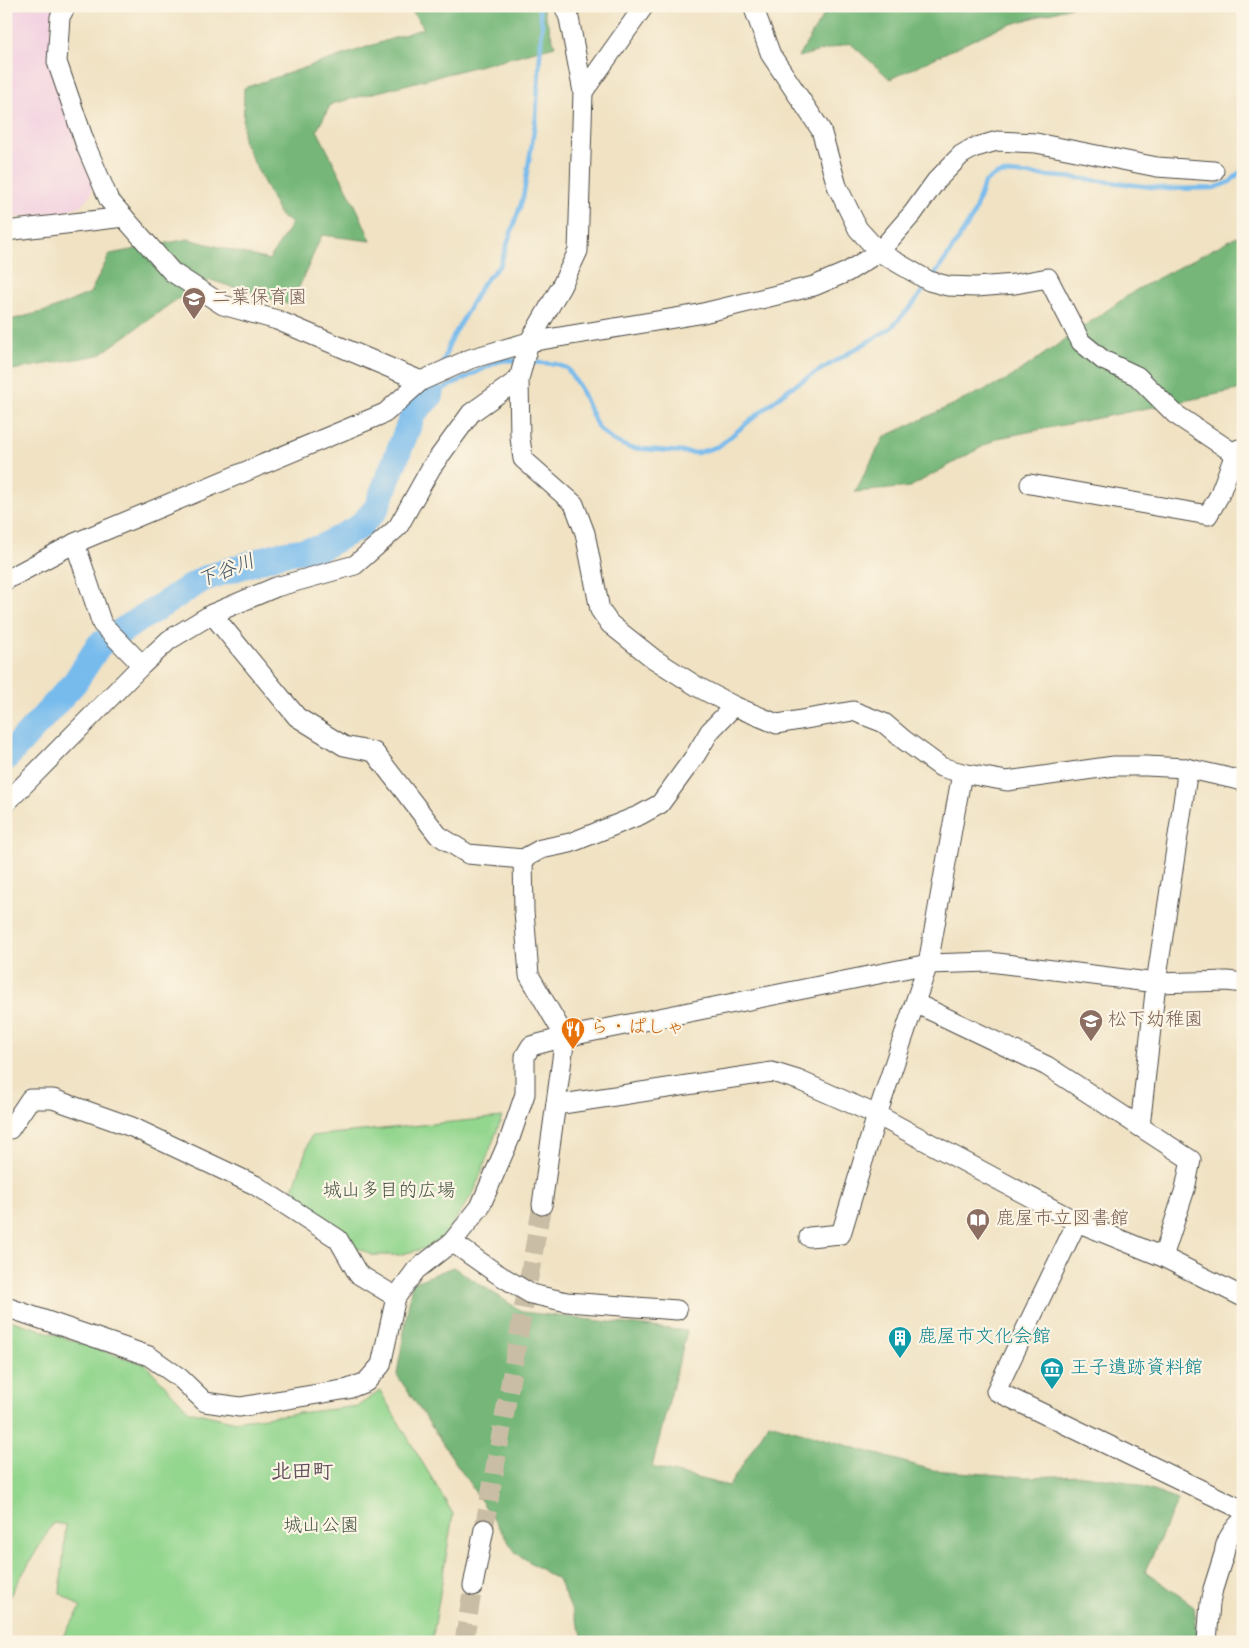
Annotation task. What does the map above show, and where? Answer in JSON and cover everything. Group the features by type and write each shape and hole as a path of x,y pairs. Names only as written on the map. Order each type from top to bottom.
{"street":[{"path":"66,6 60,18 57,62 86,146 109,200 172,272 223,305 277,320 421,380"},
{"path":"564,6 569,18 583,92 578,251 561,287 529,342 519,379 520,438 523,459 574,504 585,533 600,610 610,624 654,659 698,687 734,706 777,724 853,711 884,723 941,767 962,773 1007,781 1114,766 1146,766 1186,768 1243,781"},
{"path":"583,92 644,6"},
{"path":"753,6 771,55 822,130 837,186 858,229 880,252 929,281 948,286 976,287 1015,284 1048,278 1081,342 1103,360 1137,376 1175,414 1239,452 1208,515 1030,484"},
{"path":"6,580 75,543 385,413 421,380 470,360 529,342 699,314 814,286 847,272 880,252 913,213 936,181 962,155 973,148 997,141 1036,143 1157,167 1214,171"},
{"path":"6,231 124,217"},
{"path":"6,804 142,665 169,640 212,614 276,587 355,565 398,527 431,468 472,413 519,379"},
{"path":"75,543 102,624 142,665"},
{"path":"212,614 297,717 344,746 374,752 438,836 468,854 523,859 541,850 570,843 640,815 660,804 695,756 710,731 734,706"},
{"path":"1140,1127 1156,983 1186,782 1186,768"},
{"path":"809,1237 841,1234 877,1115 928,964 962,773"},
{"path":"523,859 524,911 529,975 565,1037 542,1205"},
{"path":"6,1307 149,1356 180,1378 206,1402 240,1407 348,1389 366,1382 381,1365 396,1297 416,1270 452,1242 480,1207 510,1138 525,1094 525,1056 531,1046 565,1037 928,964 990,962 1156,983 1243,983"},
{"path":"915,1003 1047,1066 1191,1160 1186,1189 1163,1257"},
{"path":"556,1105 772,1072 798,1080 877,1115 1076,1222 1163,1257 1243,1297"},
{"path":"6,1128 10,1129 30,1099 53,1099 132,1127 255,1186 338,1239 358,1274 396,1297"},
{"path":"1076,1222 996,1391 1243,1510"},
{"path":"452,1242 496,1273 531,1294 567,1302 677,1310"},
{"path":"1207,1642 1210,1603 1225,1548 1233,1528 1243,1520"},
{"path":"473,1586 484,1529"}],"shaded area":[{"path":"6,6 55,6 52,15 51,60 55,86 93,186 91,194 80,206 57,213 6,219"}],"green space":[{"path":"408,6 542,6 555,46 331,104 317,130 371,241 322,235 291,305 210,280 173,302 99,355 6,371 6,321 50,310 90,293 110,254 188,239 269,260 292,223 281,217 243,140 244,88 424,28"},
{"path":"829,6 1074,6 998,28 890,79 850,43 798,57"},
{"path":"1243,233 1243,389 998,438 910,487 855,492 884,437 1010,378 1136,290"},
{"name":"城山多目的広場","path":"502,1117 474,1192 444,1236 426,1248 398,1255 372,1255 351,1245 290,1198 311,1136"},
{"path":"453,1267 523,1312 687,1331 652,1467 729,1486 769,1423 932,1470 1026,1477 1085,1475 1128,1482 1178,1500 1145,1571 1194,1606 1198,1642 581,1642 582,1634 559,1581 516,1553 397,1375 412,1283"},
{"name":"城山公園","path":"6,1319 145,1364 189,1411 232,1421 358,1406 380,1391 453,1514 432,1642 59,1642 81,1608 60,1593 66,1525 53,1523 6,1602"}],"waterway":[{"path":"442,365 450,342 483,283 500,265 523,198 536,118 542,24 538,6"},
{"path":"933,277 973,216 984,183 995,175 1005,173 1077,178 1167,189 1214,188 1230,182 1243,169"},
{"path":"530,362 556,364 567,368 580,388 598,428 614,441 630,448 697,453 719,446 790,388 891,328 927,285"},
{"path":"431,395 497,362 505,360 519,361"},
{"name":"下谷川","path":"6,758 75,682 99,645 203,579 280,554 320,548 359,527 376,509 414,412 431,395"}],"tunnel":[{"path":"484,1529 542,1205"},
{"path":"464,1642 473,1586"}],"place":[{"name":"二葉保育園","path":"194,320"},
{"name":"松下幼稚園","path":"1091,1042"},
{"name":"ら・ぱしゃ","path":"573,1050"},
{"name":"鹿屋市立図書館","path":"978,1241"},
{"name":"鹿屋市文化会館","path":"900,1359"},
{"name":"王子遺跡資料館","path":"1052,1390"}],"district":[{"name":"北田町","path":"302,1474"}]}
